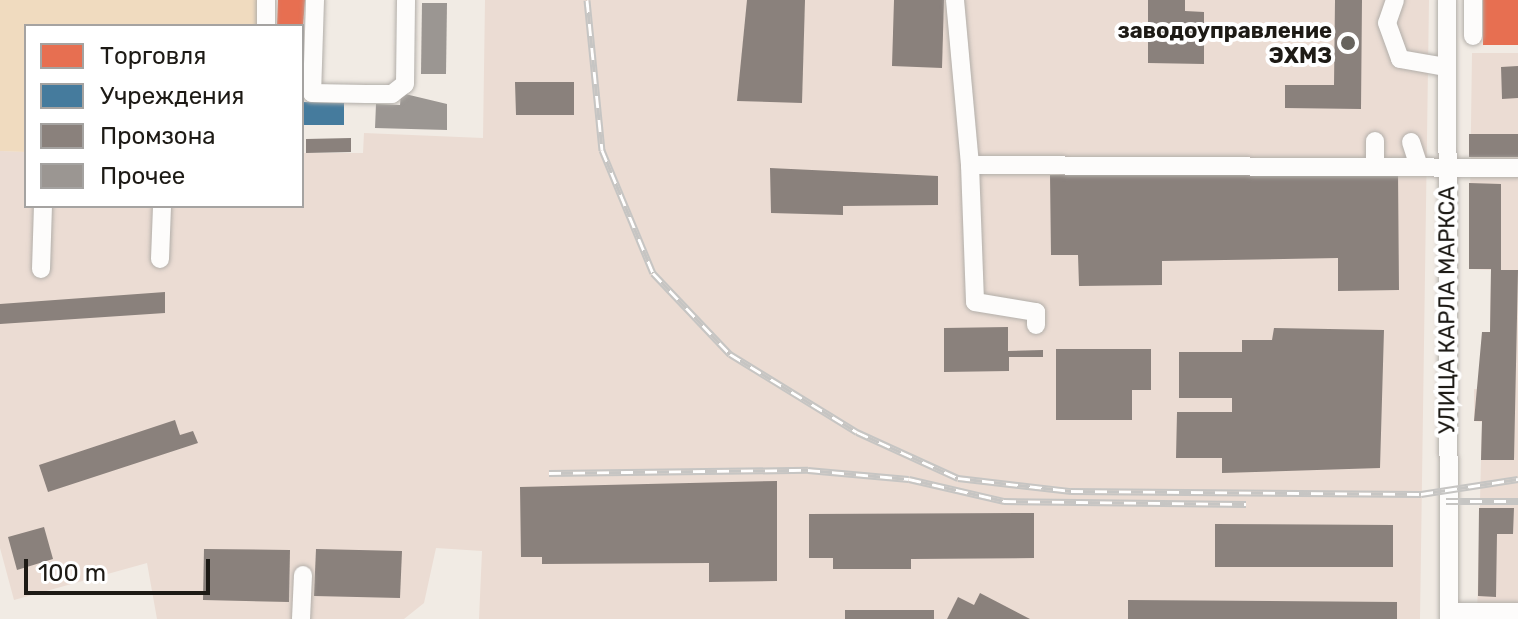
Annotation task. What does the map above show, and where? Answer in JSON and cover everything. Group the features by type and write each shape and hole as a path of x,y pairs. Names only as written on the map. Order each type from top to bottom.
{"street":[{"path":"266,0 266,24"},
{"path":"315,0 312,93 392,94 405,84 406,0"},
{"path":"955,0 970,165 975,302 1036,312 1036,325"},
{"path":"1395,0 1387,23 1400,59 1446,67"},
{"name":"УЛИЦА КАРЛА МАРКСА","path":"1447,0 1449,616"},
{"path":"1473,0 1473,36"},
{"path":"1375,141 1375,164"},
{"path":"1411,142 1418,164"},
{"path":"970,165 1418,164 1518,168"},
{"path":"41,269 43,208"},
{"path":"160,259 162,208"},
{"path":"301,619 303,575"},
{"path":"1449,616 1518,612"}],"shaded area":[{"path":"0,0 264,0 264,24 24,24 24,152 0,151"},
{"path":"485,0 1429,0 1420,619 479,619 482,551 436,548 424,603 404,619 157,619 147,563 14,600 0,548 0,151 24,152 24,208 304,208 304,153 363,153 364,133 483,138"},
{"path":"1472,53 1518,53 1518,619 1477,619 1482,422 1474,421 1474,389 1481,389 1490,332 1491,270 1469,269"}],"building: Торговля":[{"path":"278,0 305,0 303,24 277,24"},
{"path":"1483,0 1518,0 1518,45 1483,45"}],"building: Учреждения":[{"path":"304,102 344,103 344,125 304,125"}],"building: Промзона":[{"path":"747,0 805,0 802,103 737,101"},
{"path":"894,0 944,0 942,68 892,66"},
{"path":"1148,0 1185,0 1185,11 1204,12 1204,64 1148,63"},
{"name":"заводоуправление ЭХМЗ","path":"1335,0 1362,0 1361,109 1285,108 1285,85 1334,85"},
{"path":"1518,66 1518,98 1502,99 1501,67"},
{"path":"515,82 574,82 574,115 516,115"},
{"path":"1469,134 1518,134 1518,157 1469,157"},
{"path":"351,138 351,152 306,153 306,139"},
{"path":"770,168 938,176 938,205 843,206 843,215 771,213"},
{"path":"1398,170 1399,290 1338,291 1338,258 1162,261 1162,285 1079,286 1078,255 1051,255 1050,175"},
{"path":"1469,183 1501,184 1501,270 1518,270 1514,460 1481,460 1482,421 1474,421 1482,332 1490,332 1491,269 1469,269"},
{"path":"165,292 165,313 0,324 0,304"},
{"path":"1008,327 1008,351 1043,350 1043,357 1009,357 1009,371 944,372 944,328"},
{"path":"1274,328 1384,330 1380,468 1222,473 1222,458 1176,458 1177,412 1232,412 1232,398 1179,398 1179,352 1242,352 1242,340 1272,340"},
{"path":"1056,349 1151,349 1151,390 1132,390 1132,420 1056,420"},
{"path":"175,420 180,435 193,431 198,443 48,492 39,465"},
{"path":"777,481 777,581 709,582 709,563 542,564 542,557 521,557 520,487"},
{"path":"1479,508 1514,508 1513,534 1497,534 1496,597 1478,596"},
{"path":"1034,513 1034,558 911,559 911,569 833,569 833,558 809,558 809,514"},
{"path":"1215,524 1393,525 1393,567 1215,567"},
{"path":"44,527 53,559 17,570 8,537"},
{"path":"204,549 290,550 289,602 203,600"},
{"path":"316,549 402,551 400,598 314,596"},
{"path":"980,593 1030,619 947,619 958,597 974,605"},
{"path":"1128,600 1397,602 1397,619 1128,619"},
{"path":"845,610 934,610 934,619 845,619"}],"building: Прочее":[{"path":"422,3 447,3 446,74 421,74"},
{"path":"401,93 447,104 447,130 375,128 376,104 400,105"}],"railway":[{"path":"587,0 602,150 653,273 730,354 857,432 958,478 1071,491 1421,494 1518,479"},
{"path":"549,473 808,470 909,479 1004,501 1246,504"},
{"path":"1446,501 1518,501"}],"place":[{"name":"заводоуправление ЭХМЗ","path":"1348,43"}]}
